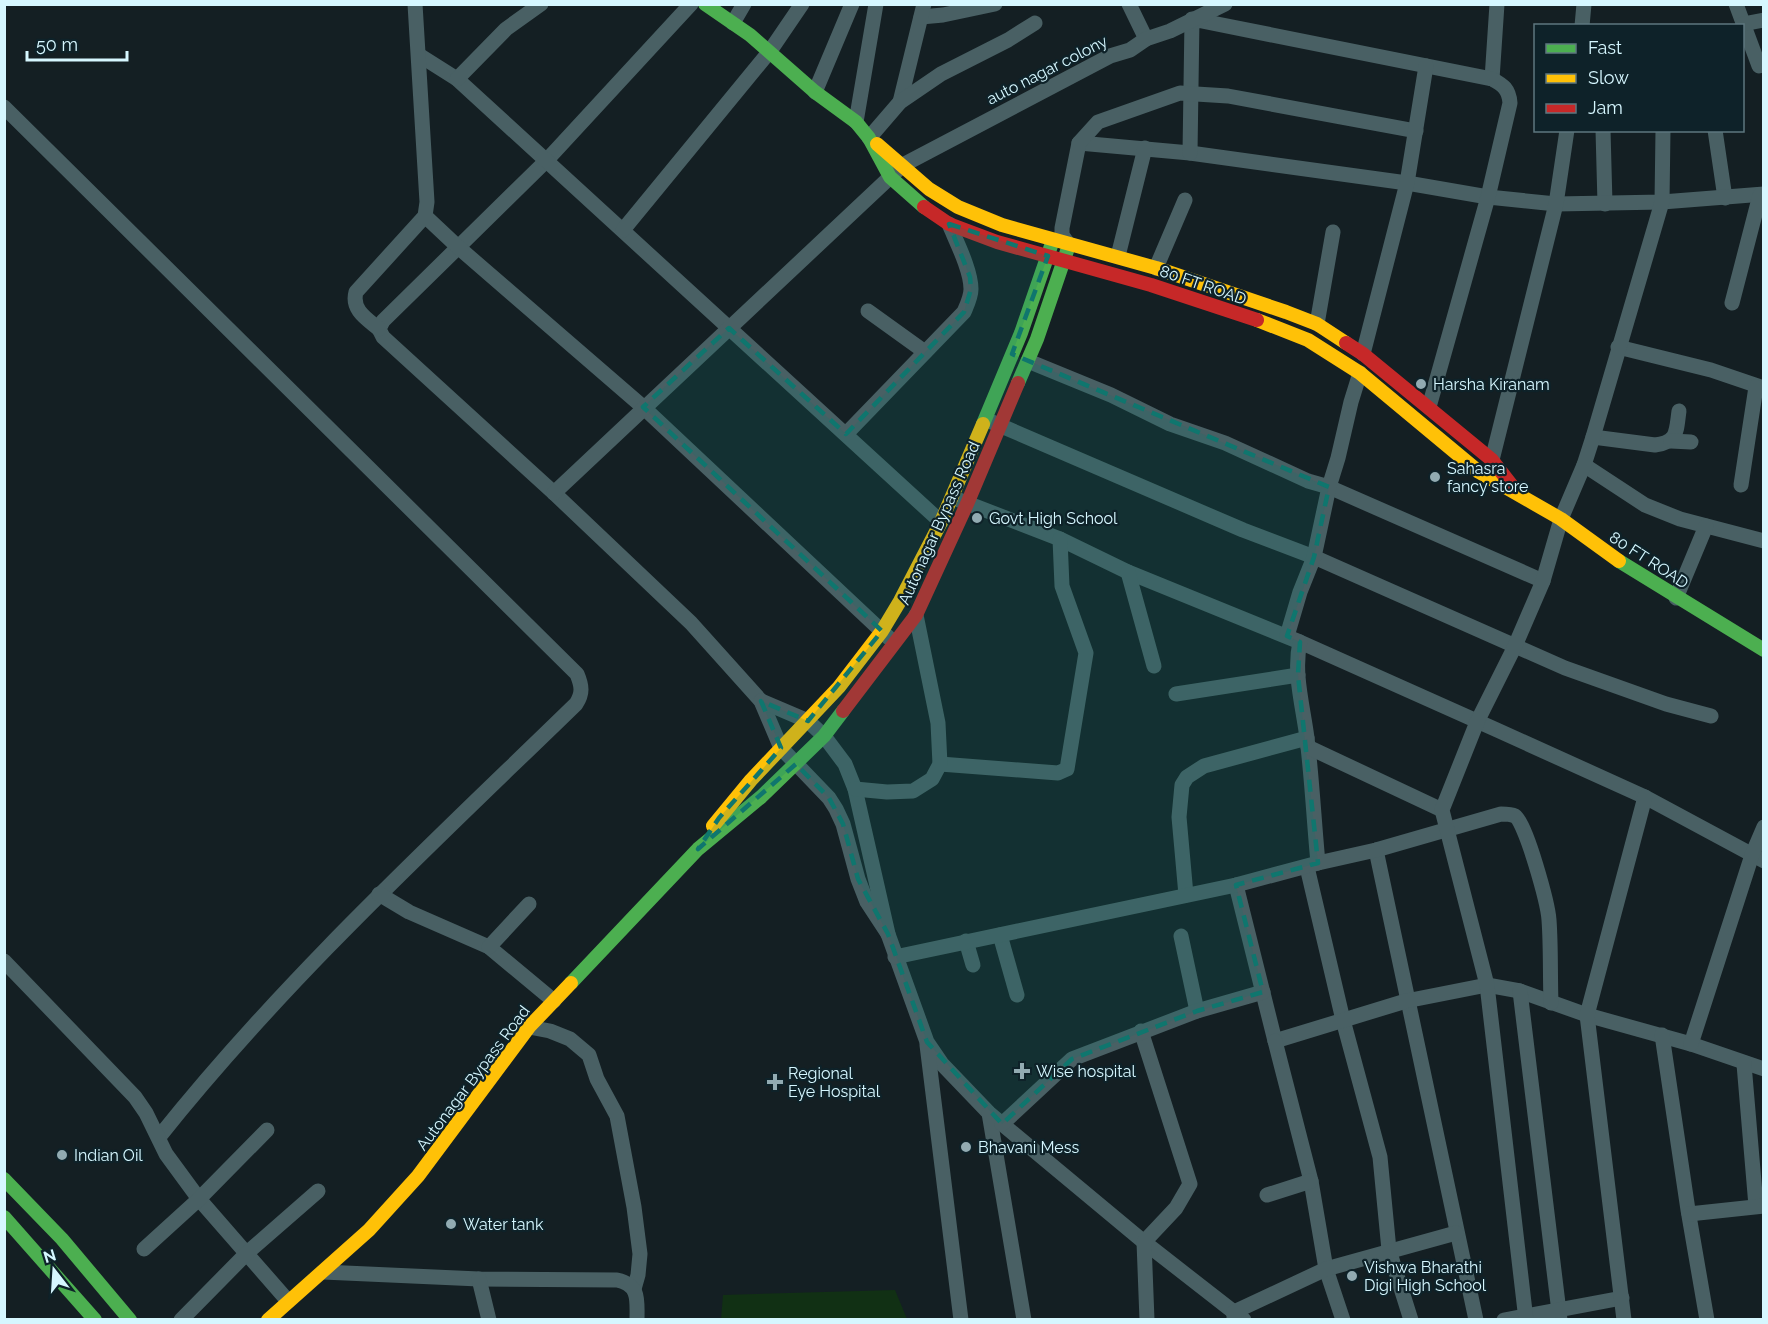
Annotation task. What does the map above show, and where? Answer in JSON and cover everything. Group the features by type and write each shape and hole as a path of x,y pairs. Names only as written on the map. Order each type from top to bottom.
{"main road":[{"name":"80 FT ROAD","path":"705,4 770,51 815,92 856,122 869,138 890,177 918,203 949,224 997,242 1064,262 1123,276 1280,328 1308,340 1360,373 1479,472 1561,519 1633,571 1764,650"},
{"name":"80 FT ROAD","path":"869,138 929,189 958,207 1002,225 1069,245 1118,256 1317,324 1363,354 1492,460 1519,494"},
{"name":"Autonagar Bypass Road","path":"698,849 719,818 838,687 882,631 941,522 1021,333 1053,240"},
{"name":"Autonagar Bypass Road","path":"269,1319 369,1230 418,1176 529,1027 698,849 728,826 824,736 895,644 916,615 968,504 1028,361 1069,245"},
{"path":"4,1179 62,1239 130,1320"},
{"path":"4,1217 95,1320"}],"street":[{"path":"415,4 427,202 425,216 356,292 354,299 356,306 361,314 379,329 383,337 554,493 691,623 761,701 781,748 829,798 836,809 843,824 858,879 867,902 888,934"},
{"path":"456,79 507,28 541,4"},
{"path":"379,329 383,321 546,162 691,4"},
{"path":"733,23 744,4"},
{"path":"623,230 770,51 802,4"},
{"path":"815,92 852,4"},
{"path":"856,122 876,4"},
{"path":"900,102 922,11 943,15 995,4"},
{"path":"1129,4 1146,39"},
{"name":"auto nagar colony","path":"554,493 903,165 1110,56 1130,50 1146,39 1170,31 1225,4"},
{"path":"1492,79 1497,4"},
{"path":"1736,4 1743,24 1764,20"},
{"path":"1582,24 1585,5"},
{"path":"1190,153 1192,19 1492,79 1505,86 1510,94 1510,103 1488,197 1429,407"},
{"path":"869,138 900,102 941,74 1008,40 1035,23"},
{"path":"1746,40 1759,66"},
{"path":"419,55 456,79 941,522"},
{"path":"1363,354 1407,183 1426,66"},
{"path":"1069,245 1062,235 1062,228 1079,143 1098,122 1180,93 1228,96 1416,131"},
{"path":"4,107 577,674 581,683 582,695 576,705 379,894 264,1012 206,1077 159,1137"},
{"path":"1492,460 1556,204 1567,132"},
{"path":"1603,132 1605,204"},
{"path":"1526,1317 1488,985 1442,810 1477,722 1515,646 1543,581 1561,519 1584,465 1662,202 1663,132"},
{"path":"1715,132 1725,198"},
{"path":"1079,143 1190,153 1407,183 1488,197 1556,204 1662,202 1762,194 1732,303"},
{"path":"1118,256 1145,148"},
{"path":"1156,268 1185,200"},
{"path":"425,216 643,407 895,644"},
{"path":"846,434 964,312 971,289 969,277 949,224"},
{"path":"1317,324 1333,232"},
{"path":"868,311 925,352"},
{"path":"1618,347 1711,370 1760,388 1741,485"},
{"path":"1028,361 1111,395 1170,424 1225,443 1308,482 1329,487 1543,581"},
{"path":"1360,373 1329,487 1314,557 1300,592 1294,639 1308,743 1313,865 1343,1020 1380,1157 1389,1250 1411,1320"},
{"path":"1671,441 1676,433 1679,411"},
{"path":"984,418 1243,530 1314,557 1565,668 1655,700 1711,716"},
{"path":"1593,437 1655,445 1671,441 1691,442"},
{"path":"1584,465 1645,505 1680,519 1764,541"},
{"path":"951,497 1060,539 1128,572 1294,639 1645,796 1758,858"},
{"path":"1676,598 1706,526"},
{"path":"940,764 1058,773 1067,769 1086,653 1062,586 1060,539"},
{"path":"1128,572 1154,666"},
{"path":"855,789 887,792 913,791 932,779 940,764 938,723 916,615"},
{"path":"1176,694 1298,675"},
{"path":"761,701 808,721 824,736 845,764 855,789 888,934 927,1042 962,1320"},
{"path":"1185,896 1179,817 1182,784 1187,777 1204,766 1308,743 1442,810"},
{"path":"1624,1320 1587,1015 1645,796"},
{"path":"895,957 1236,885 1376,850 1501,814 1514,815 1526,833 1549,917 1551,1003"},
{"path":"1691,1044 1758,858 1764,827"},
{"path":"1376,850 1406,1001 1476,1320"},
{"path":"1236,885 1311,1181 1326,1269 1343,1320"},
{"path":"379,894 409,912 489,947 554,1001"},
{"path":"489,947 528,904"},
{"path":"1000,934 1017,995"},
{"path":"1180,936 1197,1011"},
{"path":"966,941 973,965"},
{"path":"4,961 135,1097 159,1137 166,1154 199,1199 288,1301"},
{"path":"1275,1041 1406,1001 1488,985 1520,991 1587,1015 1662,1035 1764,1069"},
{"path":"1520,991 1559,1314"},
{"path":"1002,1124 1072,1059 1197,1011 1263,992"},
{"path":"529,1027 550,1031 570,1039 589,1055 597,1079 617,1116 640,1254 634,1289"},
{"path":"1141,1031 1190,1184 1176,1208 1144,1242 1148,1320"},
{"path":"1662,1035 1707,1320"},
{"path":"927,1042 942,1064 989,1113 1237,1317 1326,1269 1456,1233"},
{"path":"1689,1214 1760,1206 1744,1064"},
{"path":"989,1113 1024,1320"},
{"path":"144,1249 199,1199 267,1130"},
{"path":"1267,1195 1311,1181"},
{"path":"181,1320 247,1253 318,1191"},
{"path":"323,1272 479,1279 617,1280 628,1282 634,1289 637,1320"},
{"path":"479,1279 489,1320"},
{"path":"1504,1320 1559,1314 1622,1298"}],"highlighted area":[{"path":"949,224 1048,256 1012,354 1329,487 1314,557 1287,636 1300,642 1298,675 1318,863 1236,885 1263,992 1197,1011 1072,1059 1002,1124 927,1042 888,934 858,879 843,824 829,798 796,764 698,849 719,818 781,748 761,701 808,721 882,631 643,407 729,328 846,434 964,312 971,289 970,277"}],"green space":[{"path":"895,1290 907,1319 721,1319 723,1295"}],"traffic: fast":[{"path":"705,4 750,35 815,92 856,122 869,138 890,177 924,207"},
{"path":"983,424 1021,333 1052,243"},
{"path":"1018,383 1037,339 1069,245"},
{"path":"1619,561 1764,650"},
{"path":"571,983 698,849 761,797 824,736 843,711"},
{"path":"4,1179 62,1239 130,1320"},
{"path":"4,1217 95,1320"}],"traffic: slow":[{"path":"877,144 929,189 958,207 1002,225 1156,268 1286,312 1317,324 1346,343"},
{"path":"1257,320 1308,340 1360,373 1479,472 1561,519 1619,561"},
{"path":"713,826 751,780 839,687 882,631 941,522 983,424"},
{"path":"268,1320 369,1230 418,1176 529,1027 571,983"}],"traffic: jam":[{"path":"924,207 949,224 997,242 1151,285 1257,320"},
{"path":"1346,343 1363,354 1492,460 1513,487"},
{"path":"843,711 916,615 967,504 1018,383"}],"place":[{"name":"Harsha Kiranam","path":"1421,384"},
{"name":"Sahasra fancy store","path":"1435,477"},
{"name":"Govt High School","path":"977,518"},
{"name":"Wise hospital","path":"1022,1071"},
{"name":"Regional Eye Hospital","path":"775,1082"},
{"name":"Bhavani Mess","path":"966,1147"},
{"name":"Indian Oil","path":"62,1155"},
{"name":"Water tank","path":"451,1224"},
{"name":"Vishwa Bharathi Digi High School","path":"1352,1276"}]}
